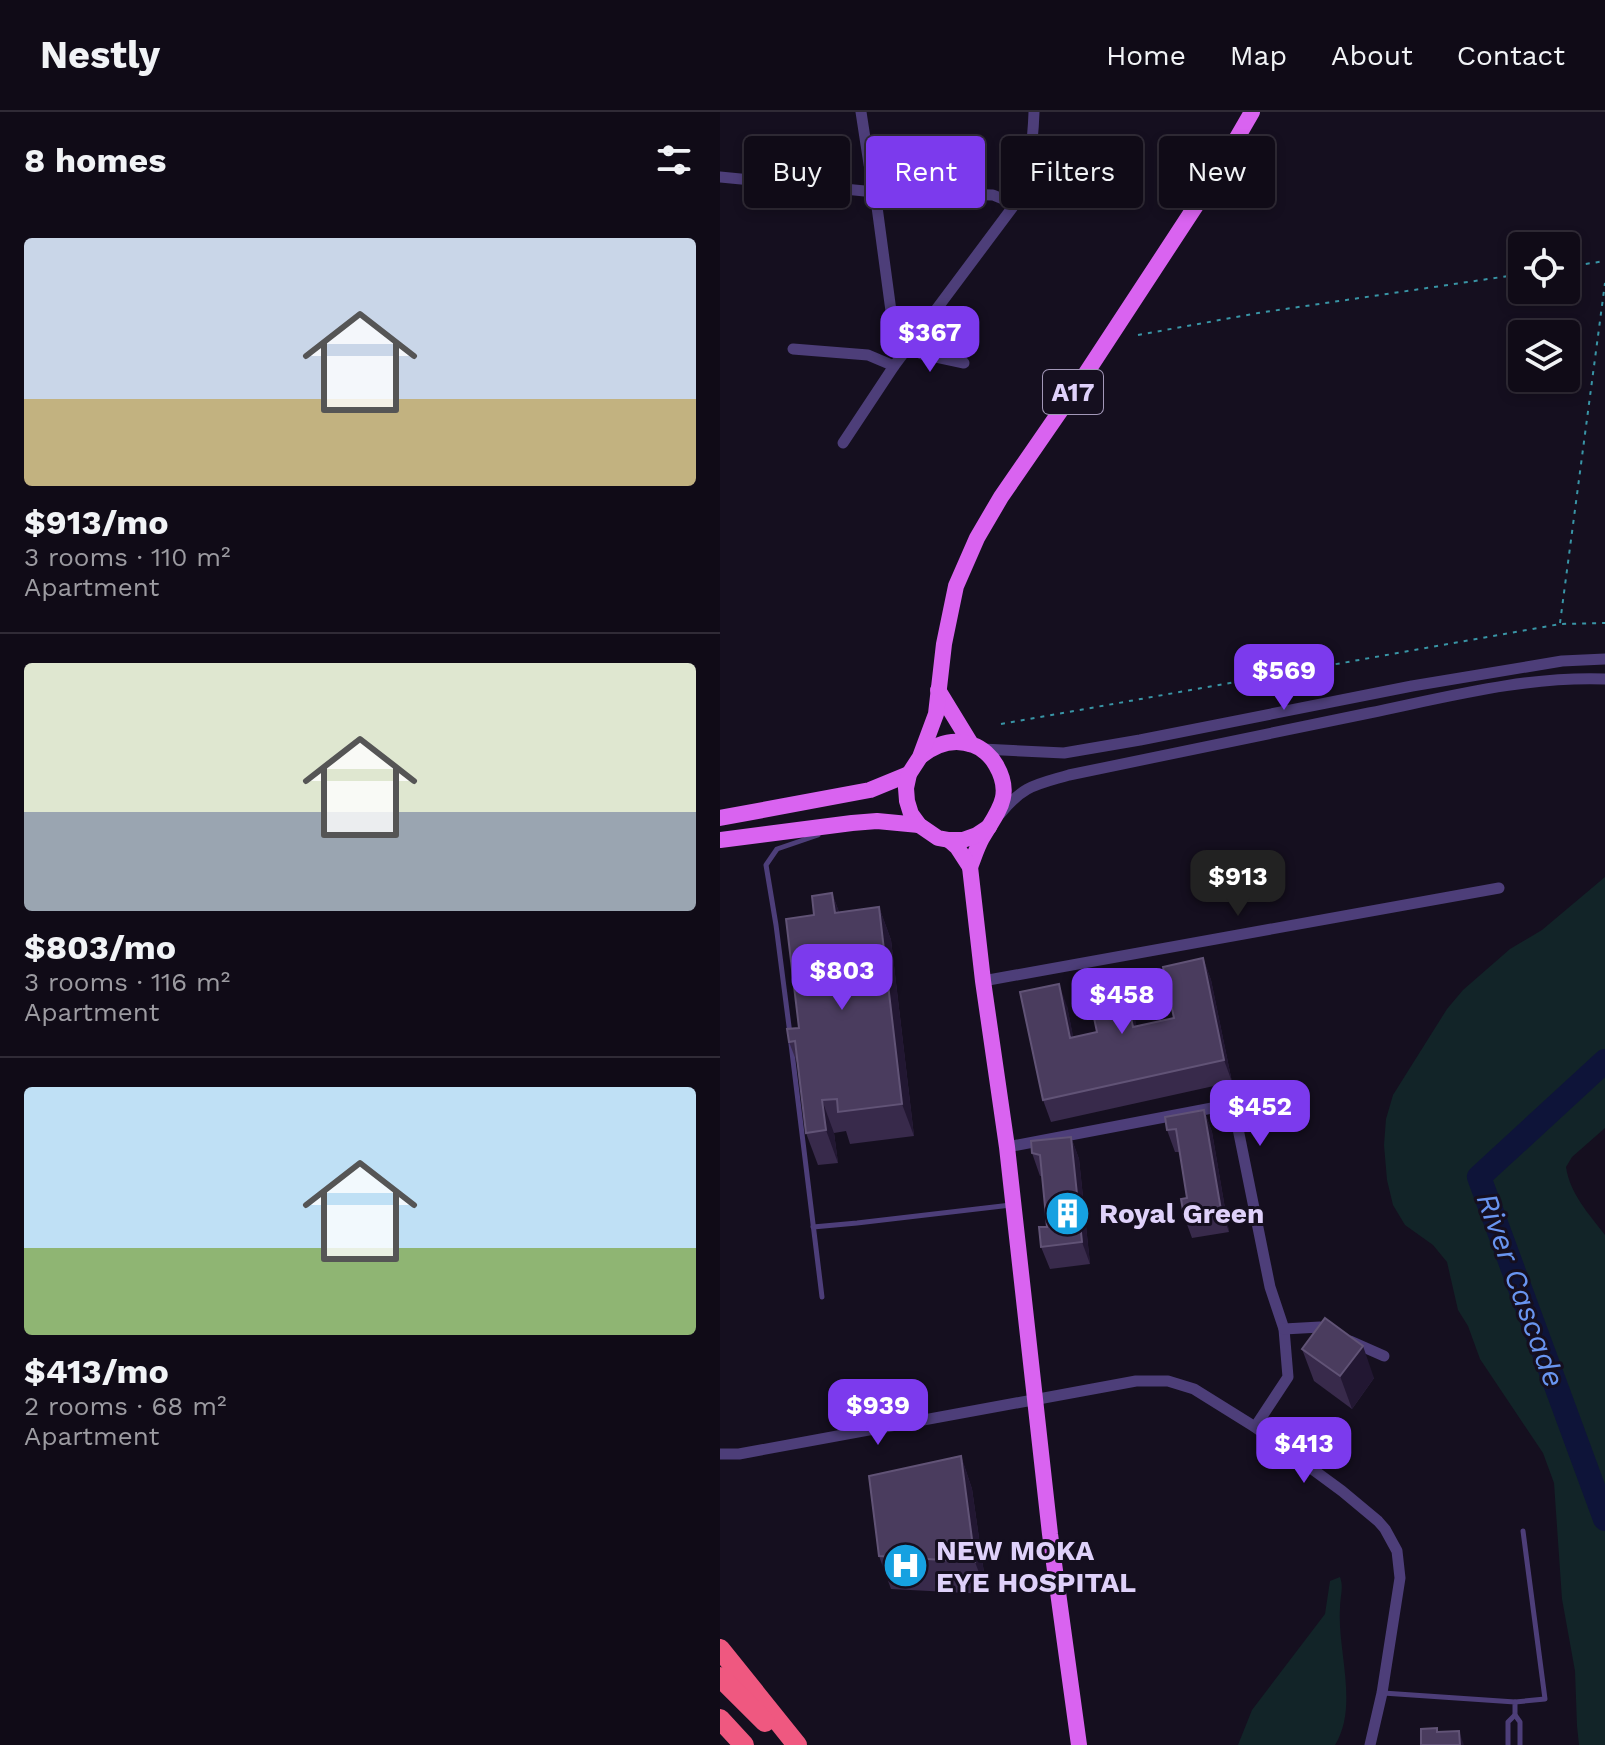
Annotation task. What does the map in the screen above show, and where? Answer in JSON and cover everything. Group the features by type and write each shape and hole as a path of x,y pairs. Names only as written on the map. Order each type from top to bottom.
{"highway":[{"path":"720,1649 797,1745"},
{"path":"720,1677 790,1745"},
{"path":"720,1719 744,1745"}],"main road":[{"name":"A17","path":"909,774 920,757 933,725 956,586 977,538 1001,497 1212,181 1252,112"},
{"path":"938,690 976,746 993,759 1003,782 1002,806 970,867"},
{"path":"920,757 944,743 958,741 976,746"},
{"path":"909,774 906,788 911,814 919,825 938,838 963,840 992,824"},
{"path":"720,818 870,790 909,774"},
{"path":"720,840 877,821 919,825"},
{"path":"949,840 970,867 1007,1147 1050,1534 1079,1745"}],"street":[{"path":"861,112 866,144"},
{"path":"1032,136 1034,112"},
{"path":"720,177 866,191"},
{"path":"877,208 891,311 918,332"},
{"path":"843,443 918,332 1012,208"},
{"path":"908,347 922,354 964,363"},
{"path":"793,349 868,355 894,366"},
{"path":"976,746 1064,753 1412,686 1562,661 1605,659"},
{"path":"992,824 1014,797 1030,786 1069,775 1534,680 1605,679"},
{"path":"983,981 1499,888"},
{"path":"1007,1147 1233,1104 1270,1287 1284,1329 1288,1377 1255,1427"},
{"path":"1284,1329 1320,1327 1384,1356"},
{"path":"720,1454 739,1454 1136,1381 1168,1381 1194,1389 1255,1427 1342,1491 1378,1521 1392,1540 1400,1564 1400,1578 1382,1693 1370,1745"}],"lane":[{"path":"822,1297 766,865 777,849 852,823"},
{"path":"813,1227 1012,1205"},
{"path":"1382,1693 1515,1702 1545,1699 1523,1531"},
{"path":"1515,1702 1515,1715 1520,1722 1520,1745"},
{"path":"1508,1745 1508,1722 1515,1715"}],"path":[{"path":"1580,265 1605,261"},
{"path":"1138,335 1258,313 1508,276"},
{"path":"1560,624 1605,283"},
{"path":"1001,724 1560,624 1605,623"}],"shaded area":[{"path":"1605,877 1605,1128 1572,1157 1566,1167 1576,1195 1605,1235 1605,1745 1579,1745 1575,1671 1562,1599 1554,1483 1543,1453 1480,1359 1468,1326 1458,1310 1447,1262 1433,1245 1405,1225 1393,1205 1384,1145 1386,1119 1393,1095 1447,1009 1463,990 1510,949 1542,930"},
{"path":"1340,1577 1346,1696 1342,1730 1335,1745 1238,1745 1252,1710 1325,1614 1330,1581"}],"building":[{"path":"832,893 835,913 879,907 902,1104 838,1112 837,1099 822,1100 826,1130 806,1133 795,1041 789,1042 787,1029 799,1028 786,919 814,915 812,896"},
{"path":"1203,958 1224,1060 1043,1100 1020,992 1059,984 1070,1038 1097,1032 1089,994 1124,986 1133,1027 1174,1018 1163,967"},
{"name":"Royal Green","path":"1204,1110 1221,1210 1184,1216 1181,1199 1187,1198 1176,1129 1167,1130 1165,1117"},
{"name":"Royal Green","path":"1071,1137 1082,1242 1041,1247 1039,1227 1047,1227 1040,1155 1032,1153 1031,1141"},
{"path":"1325,1318 1363,1346 1340,1376 1302,1349"},
{"path":"961,1456 975,1562 879,1556 869,1476"},
{"path":"1437,1728 1437,1732 1459,1731 1460,1745 1421,1745 1421,1729"}],"waterway":[{"name":"River Cascade","path":"1605,1061 1479,1177 1605,1519"}],"place":[{"name":"Royal Green","path":"1068,1213"},
{"name":"NEW MOKA EYE HOSPITAL","path":"905,1566"}]}
